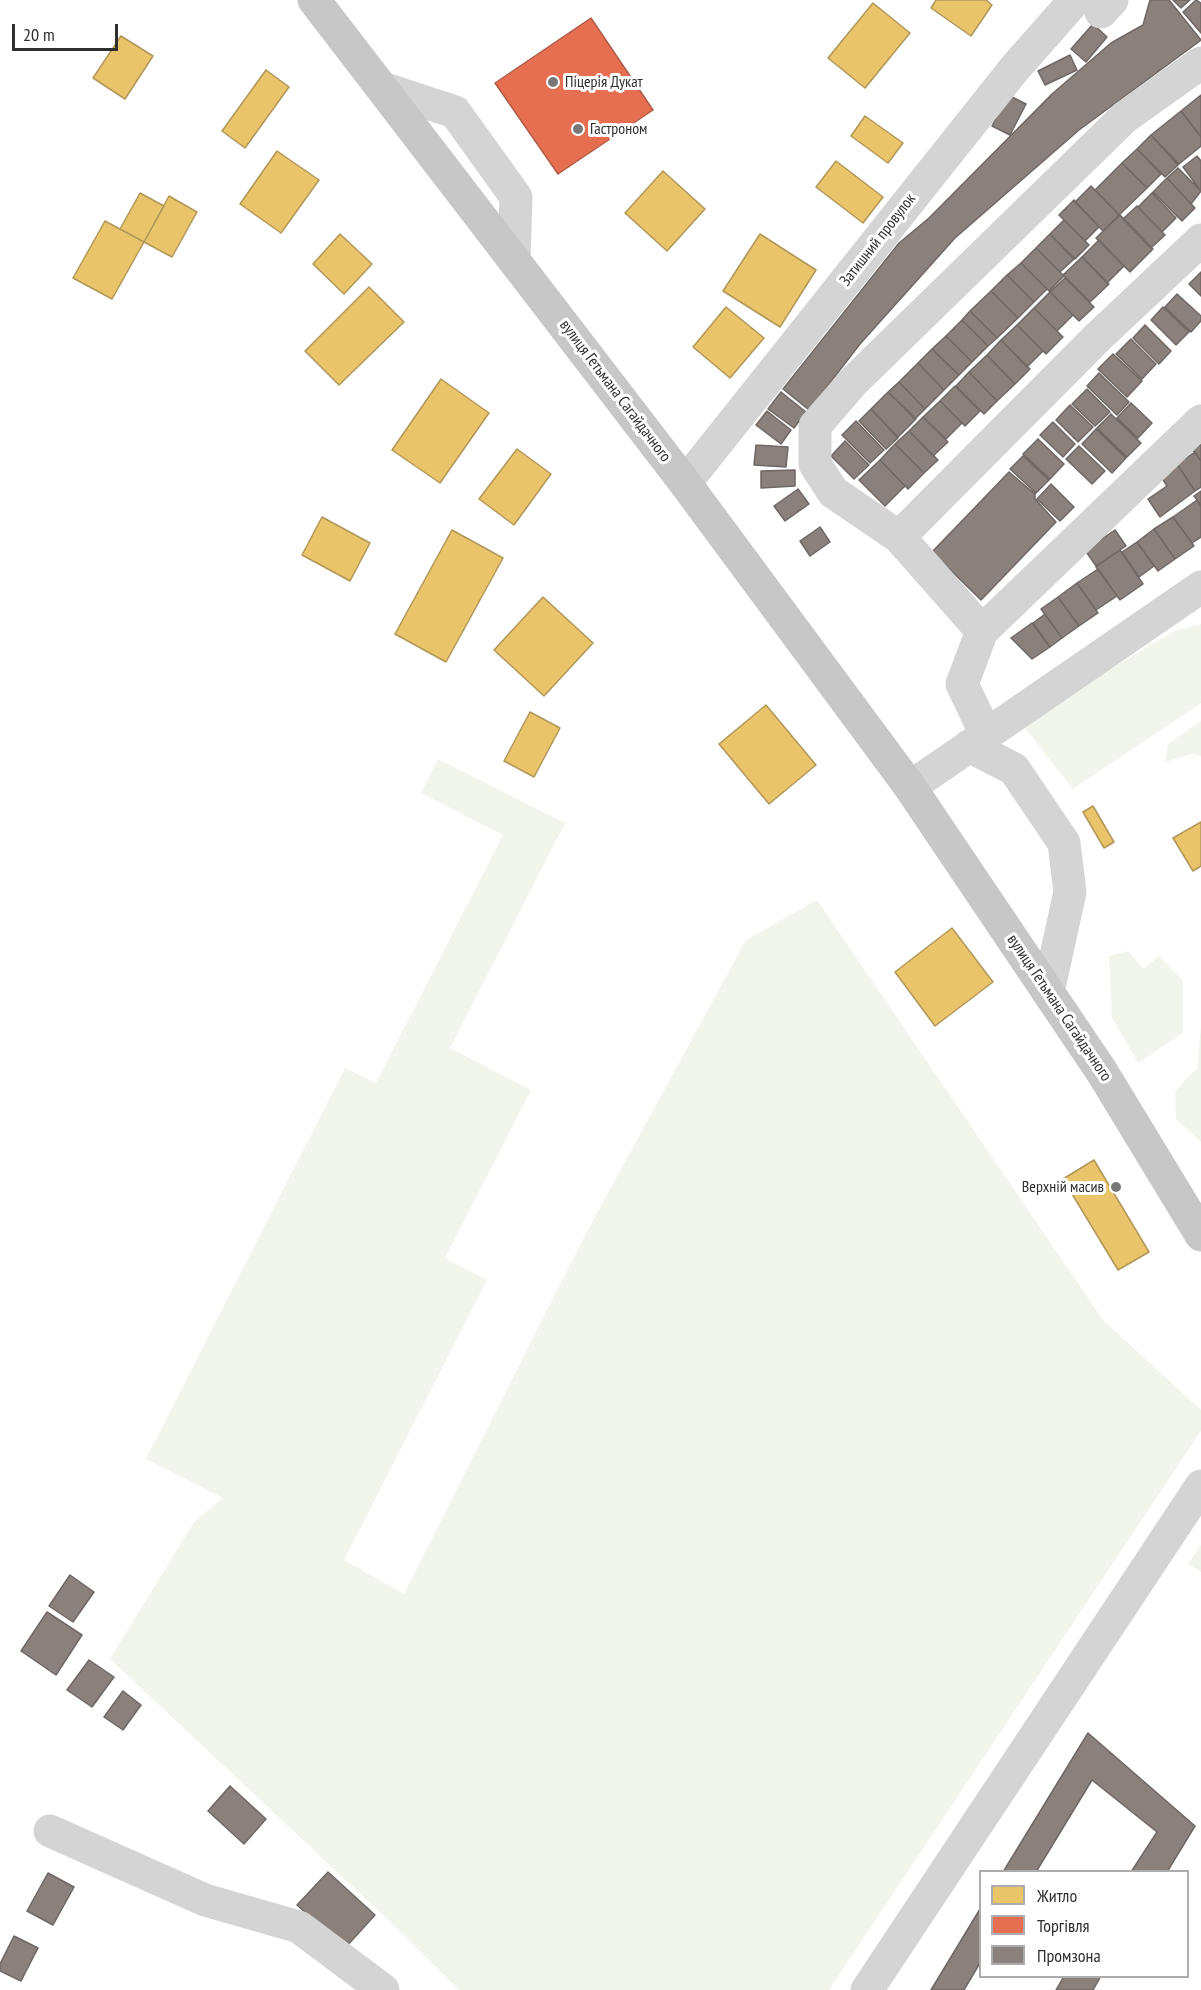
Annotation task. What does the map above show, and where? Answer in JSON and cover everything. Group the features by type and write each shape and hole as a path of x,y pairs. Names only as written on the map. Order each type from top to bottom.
{"main road":[{"name":"вулиця Гетьмана Сагайдачного","path":"314,0 685,483 910,787 1102,1072 1201,1234"}],"street":[{"name":"Затишний провулок","path":"685,483 1015,68 1096,4"},
{"path":"982,630 899,537 833,492 815,464 815,426 853,382 1125,117 1201,63"},
{"path":"382,88 455,112 516,197 514,260"},
{"path":"899,537 1098,338 1201,240"},
{"path":"979,739 981,724 962,684 982,630 1201,421"},
{"path":"910,787 1201,587"},
{"path":"979,739 1014,769 1064,843 1070,892 1048,992"},
{"path":"867,1990 1201,1486"},
{"path":"50,1831 205,1900 298,1927 383,1990"}],"shaded area":[{"path":"1201,624 1201,703 1073,789 1021,723 1174,631"},
{"path":"1201,721 1201,756 1192,754 1165,762 1168,744"},
{"path":"438,759 565,823 450,1048 531,1090 445,1258 487,1280 344,1560 404,1594 585,1235 746,940 817,900 1103,1320 1201,1410 1201,1431 829,1990 459,1990 385,1917 110,1659 194,1522 223,1498 146,1459 345,1068 376,1083 503,835 421,793"},
{"path":"1128,951 1144,969 1159,956 1183,981 1183,1033 1138,1063 1112,1018 1109,956"},
{"path":"1201,1026 1201,1142 1176,1119 1175,1091 1197,1068"},
{"path":"1201,1545 1201,1572 1188,1564"}],"building: Житло":[{"path":"936,0 986,0 992,5 971,36 931,8"},
{"path":"873,3 910,33 865,88 828,58"},
{"path":"121,36 153,56 125,99 93,78"},
{"path":"266,70 289,87 245,148 222,131"},
{"path":"865,116 903,143 888,163 851,136"},
{"path":"277,151 319,180 281,233 240,204"},
{"path":"836,161 883,197 863,223 816,187"},
{"path":"663,171 705,209 667,251 625,213"},
{"path":"140,193 164,206 144,242 120,229"},
{"path":"169,196 197,212 172,257 144,242"},
{"path":"105,221 144,242 112,299 73,278"},
{"path":"340,234 372,264 344,294 313,264"},
{"path":"760,234 816,270 780,327 723,291"},
{"path":"369,287 404,322 339,385 305,351"},
{"path":"726,307 764,338 730,378 693,347"},
{"path":"441,379 489,413 440,483 392,450"},
{"path":"517,449 551,474 514,525 479,499"},
{"path":"322,517 370,543 350,581 302,555"},
{"path":"452,530 503,558 446,662 395,634"},
{"path":"543,597 593,643 544,696 494,650"},
{"path":"766,705 816,765 769,804 719,744"},
{"path":"530,712 560,728 534,777 504,761"},
{"path":"1093,806 1114,842 1104,848 1083,812"},
{"path":"1201,822 1201,866 1193,871 1173,838"},
{"path":"952,928 993,982 935,1026 895,972"},
{"path":"1094,1160 1149,1252 1118,1270 1063,1179"}],"building: Торгівля":[{"path":"591,18 653,110 558,174 495,83"}],"building: Промзона":[{"path":"1150,0 1169,0 1201,40 1079,130 955,238 860,344 809,410 783,389 899,243 929,218 1052,94 1111,43 1143,25"},
{"path":"1173,0 1190,0 1181,8"},
{"path":"1196,0 1201,3 1201,33 1183,12"},
{"path":"1093,24 1107,37 1086,62 1071,49"},
{"path":"1070,55 1077,70 1045,85 1038,71"},
{"path":"1008,95 1026,104 1010,135 992,126"},
{"path":"1201,95 1201,137 1181,111"},
{"path":"1181,111 1201,137 1201,146 1179,164 1151,135"},
{"path":"1151,135 1178,165 1165,177 1137,149"},
{"path":"1137,149 1161,174 1147,188 1122,163"},
{"path":"1197,156 1201,161 1201,191 1183,167"},
{"path":"1122,163 1147,188 1119,215 1095,190"},
{"path":"1178,168 1201,191 1191,204 1167,178"},
{"path":"1167,178 1195,208 1182,221 1153,192"},
{"path":"1091,186 1119,215 1103,231 1075,202"},
{"path":"1152,193 1176,218 1162,232 1138,207"},
{"path":"1074,200 1099,227 1085,241 1059,215"},
{"path":"1137,206 1165,235 1151,248 1123,219"},
{"path":"1120,215 1153,249 1130,272 1096,238"},
{"path":"1064,220 1089,245 1075,259 1050,234"},
{"path":"1050,234 1074,259 1060,272 1036,248"},
{"path":"1099,240 1124,266 1107,283 1082,257"},
{"path":"1036,248 1064,276 1049,291 1021,263"},
{"path":"1082,257 1109,284 1090,302 1063,275"},
{"path":"1021,263 1047,289 1034,302 1007,275"},
{"path":"1201,272 1201,296 1189,284"},
{"path":"1007,275 1034,302 1018,318 991,291"},
{"path":"1065,278 1094,307 1079,321 1050,292"},
{"path":"991,291 1018,318 997,338 970,311"},
{"path":"1050,292 1073,315 1057,331 1034,308"},
{"path":"1177,294 1201,316 1201,321 1191,332 1165,307"},
{"path":"1163,307 1189,332 1176,345 1151,320"},
{"path":"1034,308 1063,337 1046,354 1017,325"},
{"path":"970,311 997,338 988,346 962,320"},
{"path":"962,320 988,346 972,362 946,336"},
{"path":"1017,325 1043,351 1027,367 1001,340"},
{"path":"1145,325 1171,351 1159,364 1133,338"},
{"path":"946,336 972,362 959,375 932,349"},
{"path":"1131,339 1156,364 1142,379 1116,354"},
{"path":"1001,340 1030,369 1015,384 987,355"},
{"path":"932,349 959,375 944,390 918,363"},
{"path":"1113,354 1142,381 1127,397 1098,369"},
{"path":"987,355 1015,384 997,401 969,372"},
{"path":"918,363 944,390 925,409 899,382"},
{"path":"969,372 997,401 984,414 956,386"},
{"path":"1099,373 1129,402 1117,415 1087,386"},
{"path":"899,382 925,409 915,419 888,392"},
{"path":"955,386 980,411 965,426 940,401"},
{"path":"1087,389 1110,412 1095,426 1072,404"},
{"path":"781,392 806,412 794,428 768,409"},
{"path":"888,392 916,419 898,437 871,409"},
{"path":"940,401 962,423 946,439 923,417"},
{"path":"1131,403 1152,423 1138,438 1117,418"},
{"path":"1070,405 1093,427 1078,442 1056,420"},
{"path":"871,409 898,438 886,449 859,421"},
{"path":"767,411 791,430 781,444 756,425"},
{"path":"1111,414 1141,443 1127,457 1097,428"},
{"path":"923,417 948,442 933,456 909,431"},
{"path":"856,421 884,450 870,463 842,435"},
{"path":"1053,422 1075,444 1063,457 1040,435"},
{"path":"1096,429 1126,458 1112,473 1082,444"},
{"path":"909,431 938,460 924,473 895,444"},
{"path":"1038,439 1064,464 1050,479 1023,454"},
{"path":"845,441 869,465 854,479 831,456"},
{"path":"895,444 924,473 908,489 880,460"},
{"path":"1201,444 1201,461 1193,450"},
{"path":"756,445 788,447 786,467 754,465"},
{"path":"1079,446 1105,471 1092,484 1066,459"},
{"path":"1195,452 1201,461 1201,487 1195,491 1177,464"},
{"path":"1023,456 1049,480 1036,493 1010,469"},
{"path":"880,460 905,486 885,506 859,480"},
{"path":"1177,464 1195,491 1160,517 1148,499 1167,486 1160,475"},
{"path":"795,470 795,486 761,488 761,471"},
{"path":"1009,472 1035,494 1035,499 1056,522 981,600 932,552"},
{"path":"1051,484 1074,507 1060,521 1037,499"},
{"path":"798,489 809,504 785,521 774,506"},
{"path":"1201,491 1201,505 1194,496"},
{"path":"1197,500 1201,506 1201,537 1192,543 1173,517"},
{"path":"1173,517 1194,546 1175,559 1154,529"},
{"path":"820,527 830,542 810,556 800,541"},
{"path":"1154,529 1175,559 1158,571 1137,542"},
{"path":"1115,530 1126,546 1096,566 1085,550"},
{"path":"1137,542 1154,566 1139,577 1122,552"},
{"path":"1120,550 1143,584 1120,600 1096,567"},
{"path":"1098,569 1117,596 1096,610 1077,583"},
{"path":"1077,583 1098,613 1079,626 1058,597"},
{"path":"1058,597 1079,626 1062,638 1041,609"},
{"path":"1045,614 1062,638 1050,647 1033,623"},
{"path":"1032,623 1050,647 1032,659 1011,638"},
{"path":"70,1575 94,1592 73,1622 49,1606"},
{"path":"47,1612 82,1635 56,1675 21,1651"},
{"path":"89,1660 114,1677 92,1707 67,1690"},
{"path":"123,1691 141,1705 123,1730 104,1717"},
{"path":"1088,1733 1195,1826 1168,1870 1132,1870 1157,1832 1092,1780 1037,1870 1004,1870"},
{"path":"230,1786 266,1819 244,1844 208,1811"},
{"path":"328,1872 375,1915 345,1948 297,1905"},
{"path":"48,1873 74,1887 53,1925 27,1911"},
{"path":"979,1911 979,1965 964,1990 931,1990"},
{"path":"14,1936 38,1948 21,1981 0,1971 0,1964"},
{"path":"1063,1978 1100,1978 1093,1990 1056,1990"}],"place":[{"name":"Піцерія Дукат","path":"553,82"},
{"name":"Гастроном","path":"578,129"},
{"name":"Верхній масив","path":"1116,1187"}]}
